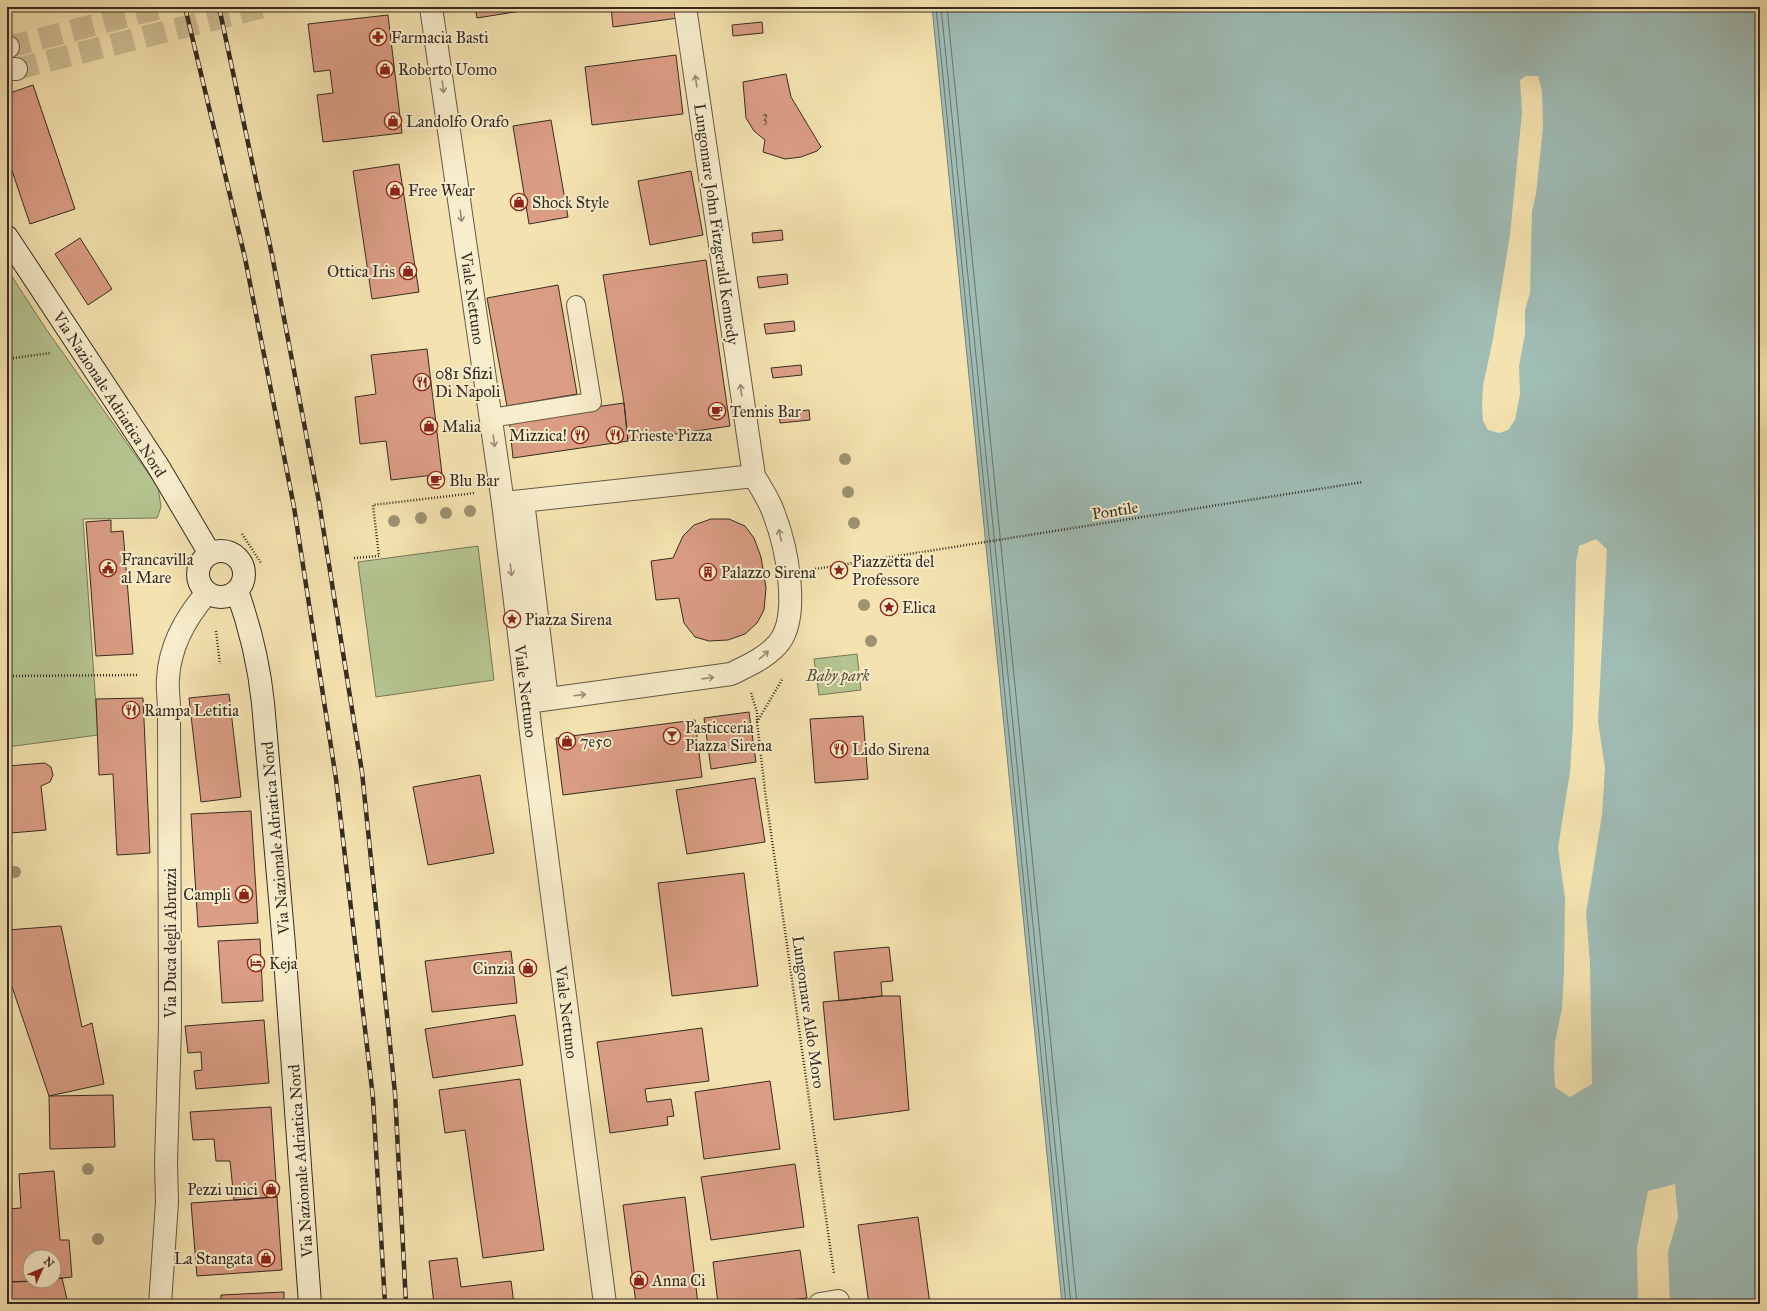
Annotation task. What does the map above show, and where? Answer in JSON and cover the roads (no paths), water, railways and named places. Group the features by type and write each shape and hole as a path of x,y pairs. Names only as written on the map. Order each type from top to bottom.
{"street":[{"name":"Viale Nettuno","path":"431,7 491,418 509,498 537,701 605,1304"},
{"name":"Lungomare John Fitzgerald Kennedy","path":"685,7 754,476"},
{"name":"Via Nazionale Adriatica Nord","path":"7,237 158,466 210,554"},
{"path":"509,498 754,476 774,512 788,568 790,607 789,619 784,634 778,644 757,662 731,674 537,701"},
{"path":"222,550 238,558 242,563 245,575 238,591 226,597 219,598 207,593 202,587 198,572 200,565 210,554 222,550"},
{"name":"Via Nazionale Adriatica Nord","path":"238,591 260,678 263,703 284,937 310,1304"},
{"name":"Via Duca degli Abruzzi","path":"160,1304 167,1202 166,1163 170,1026 168,678 174,645 194,608 207,593"}],"lane":[{"path":"491,418 592,402 576,305"}],"water":[{"path":"932,7 1760,7 1760,1304 1062,1304"}],"tunnel":[{"path":"8,47 164,7"},
{"path":"16,69 264,7"}],"railway":[{"path":"185,7 245,258 294,507 336,779 373,1098 385,1304"},
{"path":"219,7 272,255 319,502 362,772 395,1093 406,1304"}],"place":[{"name":"Farmacia Basti","path":"378,37"},
{"name":"Roberto Uomo","path":"385,69"},
{"name":"Landolfo Orafo","path":"393,121"},
{"name":"Free Wear","path":"395,190"},
{"name":"Shock Style","path":"519,202"},
{"name":"Ottica Iris","path":"408,271"},
{"name":"081 Sfizi Di Napoli","path":"422,382"},
{"name":"Tennis Bar","path":"717,411"},
{"name":"Malia","path":"429,426"},
{"name":"Mizzica!","path":"580,435"},
{"name":"Trieste Pizza","path":"615,435"},
{"name":"Blu Bar","path":"436,480"},
{"name":"Francavilla al Mare","path":"108,568"},
{"name":"Piazzetta del Professore","path":"839,570"},
{"name":"Palazzo Sirena","path":"708,572"},
{"name":"Elica","path":"889,607"},
{"name":"Piazza Sirena","path":"512,619"},
{"name":"Rampa Letitia","path":"131,710"},
{"name":"Pasticceria Piazza Sirena","path":"672,736"},
{"name":"7e50","path":"567,741"},
{"name":"Lido Sirena","path":"839,749"},
{"name":"Campli","path":"244,894"},
{"name":"Keja","path":"256,963"},
{"name":"Cinzia","path":"528,968"},
{"name":"Pezzi unici","path":"271,1189"},
{"name":"La Stangata","path":"266,1258"},
{"name":"Anna Ci","path":"639,1280"}],"park label":[{"name":"Baby park","path":"838,675"}]}
